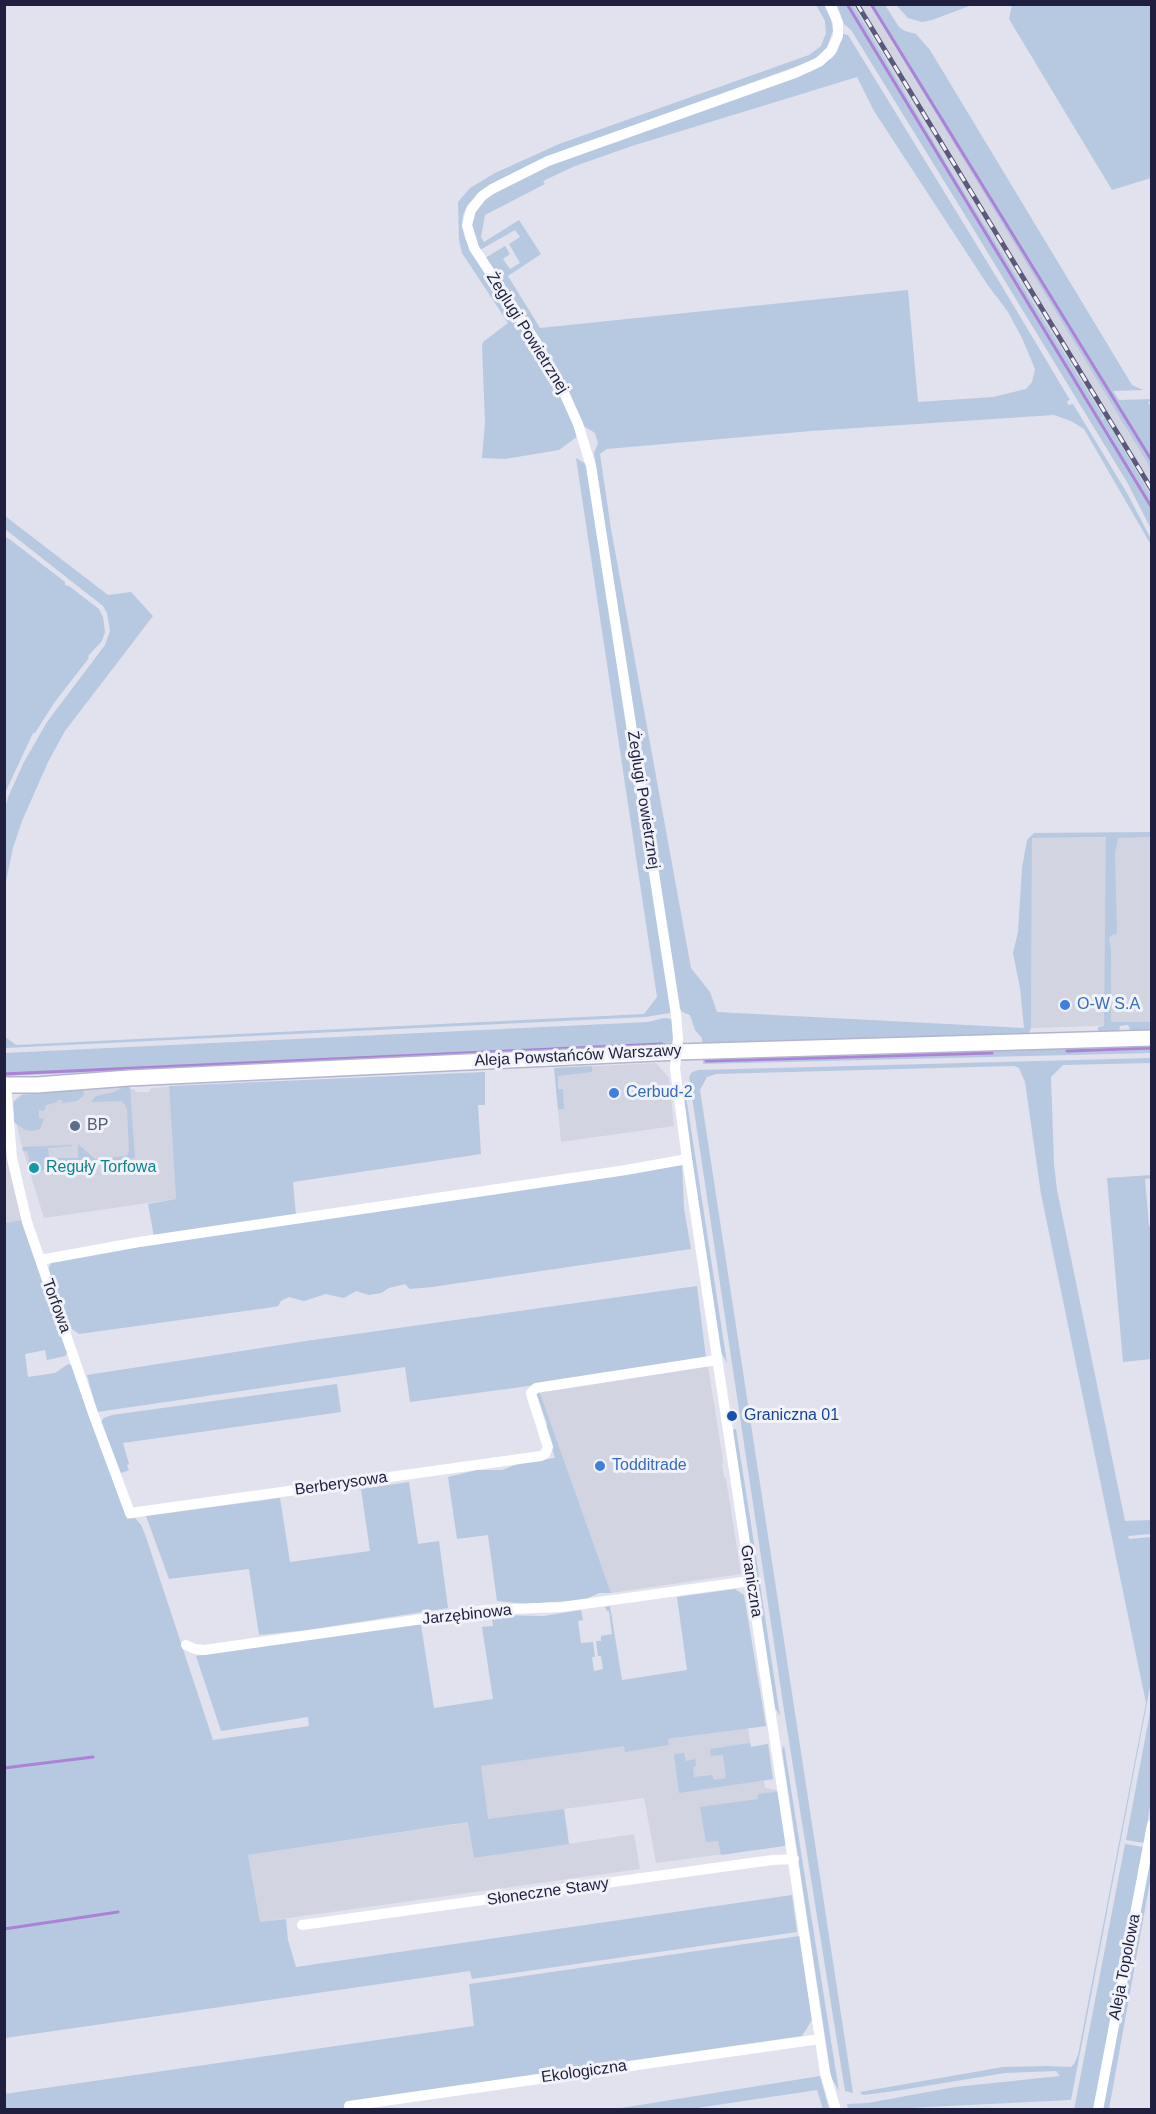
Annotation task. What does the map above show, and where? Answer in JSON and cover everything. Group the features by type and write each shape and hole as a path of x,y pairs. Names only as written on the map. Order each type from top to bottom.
{"street":[{"name":"Żeglugi Powietrznej","path":"677,1052 678,1034 674,1001 586,445 553,370 474,248 468,234 468,217 475,203 487,193 548,161 806,69 830,53 835,44 838,31 837,19 830,4"},
{"name":"Aleja Powstańców Warszawy","path":"5,1085 677,1052 1152,1038"},
{"name":"Graniczna","path":"677,1052 675,1077 750,1581 825,2073 836,2109"},
{"name":"Torfowa","path":"5,1085 12,1158 27,1222 129,1512 137,1513"},
{"path":"40,1260 173,1237 687,1159"},
{"name":"Berberysowa","path":"137,1513 545,1454 548,1447 531,1394 538,1387 717,1360"},
{"name":"Jarzębinowa","path":"186,1645 195,1650 204,1650 486,1611 562,1607 750,1581"},
{"name":"Aleja Topolowa","path":"1098,2109 1152,1825"},
{"name":"Słoneczne Stawy","path":"302,1925 772,1860 794,1860"},
{"name":"Ekologiczna","path":"349,2106 820,2039"}],"shaded area":[{"path":"816,5 824,5 831,19 833,31 827,47 811,61 555,154 484,189 468,204 463,215 462,226 465,239 530,341 566,405 578,436 559,450 505,459 482,458 485,423 482,346 483,342 508,323 462,253 459,240 458,202 470,188 495,173 559,144 809,55 821,46 826,33 825,21"},
{"path":"837,5 853,5 948,166 1103,416 1102,420 1105,418 1151,496 1151,529 1127,482 960,207 851,30 844,24"},
{"path":"853,5 870,5 1045,292 1151,469 1151,496 1105,419 1100,418 1103,416 948,166"},
{"path":"870,5 885,5 899,27 916,34 930,50 1132,385 1143,390 1113,391 1119,400 1151,399 1151,402 1148,402 1152,408 1151,469"},
{"path":"896,5 972,5 922,22 908,18"},
{"path":"1012,5 1151,5 1151,178 1112,190 1009,19"},
{"path":"843,34 848,35 1070,400 1067,401 1068,405 1073,404 1127,493 1151,539 1151,545 1084,429 1054,415 811,431 607,449 600,454 611,529 691,968 710,992 717,1012 1024,1028 1020,988 1013,953 1018,932 1022,868 1027,840 1034,833 1151,832 1151,837 1118,838 1115,854 1117,931 1116,934 1110,936 1109,940 1111,1022 1151,1022 1151,1032 1132,1033 1128,1025 1120,1026 1119,1032 1100,1032 1098,1030 1098,1027 1104,1026 1106,837 1032,838 1031,1028 1028,1036 702,1045 702,1038 695,1030 690,1015 682,1012 679,1007 594,453 598,443 595,433 584,426 485,258 505,246 510,254 503,259 510,269 520,263 509,244 520,237 515,230 480,250 472,233 472,217 479,205 494,193 541,168 583,151 812,71 837,52","holes":["857,77 874,111 987,284 1008,312 1035,369 1032,382 1026,389 993,397 918,402 908,290 540,328 508,276 541,254 519,220 484,242 481,237 485,215 545,184 543,181 575,166 632,146"]},
{"path":"576,458 586,464 670,1013 645,1017 5,1048 4,1036 16,1045 644,1014 657,997"},
{"path":"5,516 108,595 131,592 153,616 65,731 48,762 22,821 13,848 5,886 5,807 9,795 24,762 47,722 105,645 110,631 107,613 103,606 5,529"},
{"path":"5,538 8,538 65,582 65,585 99,609 103,617 105,632 102,641 88,656 89,658 33,733 5,793"},
{"path":"1151,837 1151,1024 1031,1028 1032,838"},
{"path":"664,1018 672,1019 674,1034 673,1042 667,1046 5,1076 5,1053 648,1022"},
{"path":"1152,1044 1151,1053 703,1064 703,1057"},
{"path":"1151,1058 1151,1063 1063,1065 1051,1077 1057,1190 1125,1521 1152,1520 1151,1534 1128,1536 1129,1539 1151,1537 1151,1682 1071,2100 848,2109 847,2104 868,2103 955,2087 1060,2076 1056,2071 1005,2073 895,2091 863,2095 860,2092 1003,2067 1071,2067 1074,2064 1078,2055 1146,1703 1041,1194 1025,1082 1019,1068 1014,1066 716,1074 707,1077 700,1090 853,2093 845,2091 784,1710 689,1077 692,1072 699,1070"},
{"name":"Cerbud-2","path":"656,1063 669,1078 674,1126 561,1142 554,1068"},
{"path":"592,1066 592,1072 558,1076 558,1089 563,1089 564,1109 558,1109 554,1068"},
{"path":"485,1072 485,1105 478,1105 481,1154 293,1182 296,1216 154,1237 148,1204 176,1199 169,1086"},
{"path":"684,1083 727,1363 721,1352 681,1085"},
{"path":"130,1084 130,1089 136,1092 149,1092 151,1088 169,1087 176,1199 44,1218 22,1147 13,1101 22,1094"},
{"path":"130,1087 135,1158 37,1171 35,1164 31,1166 33,1172 30,1173 27,1165 30,1163 27,1151 23,1151 22,1147 72,1145 48,1148 49,1158 78,1158 78,1144 95,1159 127,1156 129,1151 125,1104 121,1101 91,1102 96,1096"},
{"path":"83,1090 83,1096 77,1101 62,1103 62,1100 58,1100 46,1105 44,1111 39,1110 39,1118 44,1119 40,1129 25,1130 14,1122 14,1102 22,1095"},
{"path":"4,1134 8,1164 22,1220 5,1223"},
{"path":"682,1165 684,1209 691,1249 432,1287 410,1289 405,1284 369,1295 356,1291 344,1298 326,1294 304,1301 289,1297 274,1307 79,1334 69,1327 65,1320 48,1269 53,1260"},
{"path":"1151,1175 1151,1178 1145,1179 1149,1226 1152,1226 1151,1359 1123,1362 1107,1178"},
{"path":"22,1220 68,1352 65,1356 47,1360 45,1350 25,1354 28,1377 55,1373 68,1364 72,1365 127,1519 135,1518 146,1537 213,1740 309,1726 308,1717 221,1731 196,1656 421,1625 434,1708 493,1699 482,1627 493,1626 492,1615 544,1616 581,1610 583,1620 578,1621 581,1643 593,1642 594,1671 603,1669 596,1641 601,1641 601,1636 612,1634 609,1611 605,1607 610,1606 622,1680 687,1670 677,1597 735,1589 744,1595 766,1726 668,1739 669,1745 625,1752 624,1746 481,1766 488,1819 564,1809 569,1844 474,1858 468,1822 248,1855 260,1922 286,1919 288,1940 296,1967 792,1895 797,1932 472,1979 470,1971 5,2038 5,1223"},
{"path":"697,1286 706,1358 521,1387 410,1402 405,1367 97,1412 87,1375 306,1341"},
{"path":"708,1366 741,1574 611,1593 540,1393 541,1390"},
{"path":"337,1384 341,1412 123,1443 129,1470 121,1473 101,1422 112,1415"},
{"path":"541,1390 540,1393 611,1593 599,1593 584,1600 526,1604 497,1601 488,1535 457,1539 448,1477 477,1470 502,1470 520,1463 555,1458 537,1395"},
{"path":"736,1429 780,1716 775,1708 762,1631 732,1430"},
{"path":"409,1482 418,1544 439,1541 448,1608 308,1630 259,1635 249,1569 169,1579 146,1516 280,1498 290,1562 370,1551 361,1489"},
{"path":"1151,1707 1151,1801 1144,1843 1126,1840"},
{"path":"748,1728 751,1747 768,1744 773,1779 764,1781 765,1788 775,1790 784,1846 656,1863 644,1798 469,1822 474,1858 634,1834 640,1869 260,1922 248,1855 458,1824 450,1770"},
{"path":"750,1743 751,1747 768,1744 773,1779 679,1793 674,1754 684,1753 686,1761 695,1759 694,1777 712,1775 714,1780 726,1778 723,1755 711,1756 710,1749"},
{"path":"784,1745 839,2091 831,2077 782,1750"},
{"path":"775,1790 779,1793 787,1843 784,1846 721,1855 718,1841 706,1842 700,1807 758,1799 758,1794 775,1792"},
{"path":"1125,1844 1143,1847 1094,2109 1074,2110"},
{"path":"1151,1849 1151,1876 1109,2109 1102,2110"},
{"path":"800,1936 812,2020 802,2036 345,2102 347,2109 5,2110 4,2094 474,2026 469,1984"},
{"path":"820,2076 829,2109 823,2109 817,2090 690,2109 615,2109"}],"waterway":[{"path":"847,4 1152,508"},
{"path":"871,4 1152,461"},
{"path":"4,1074 662,1044"},
{"path":"1067,1051 1152,1048"},
{"path":"706,1061 992,1053"},
{"path":"4,1768 93,1757"},
{"path":"4,1929 118,1912"}],"railway":[{"path":"857,4 1152,490"}],"place":[{"name":"O-W S.A","path":"1065,1005"},
{"name":"Cerbud-2","path":"614,1093"},
{"name":"BP","path":"75,1126"},
{"name":"Reguły Torfowa","path":"34,1168"},
{"name":"Graniczna 01","path":"732,1416"},
{"name":"Todditrade","path":"600,1466"}]}
